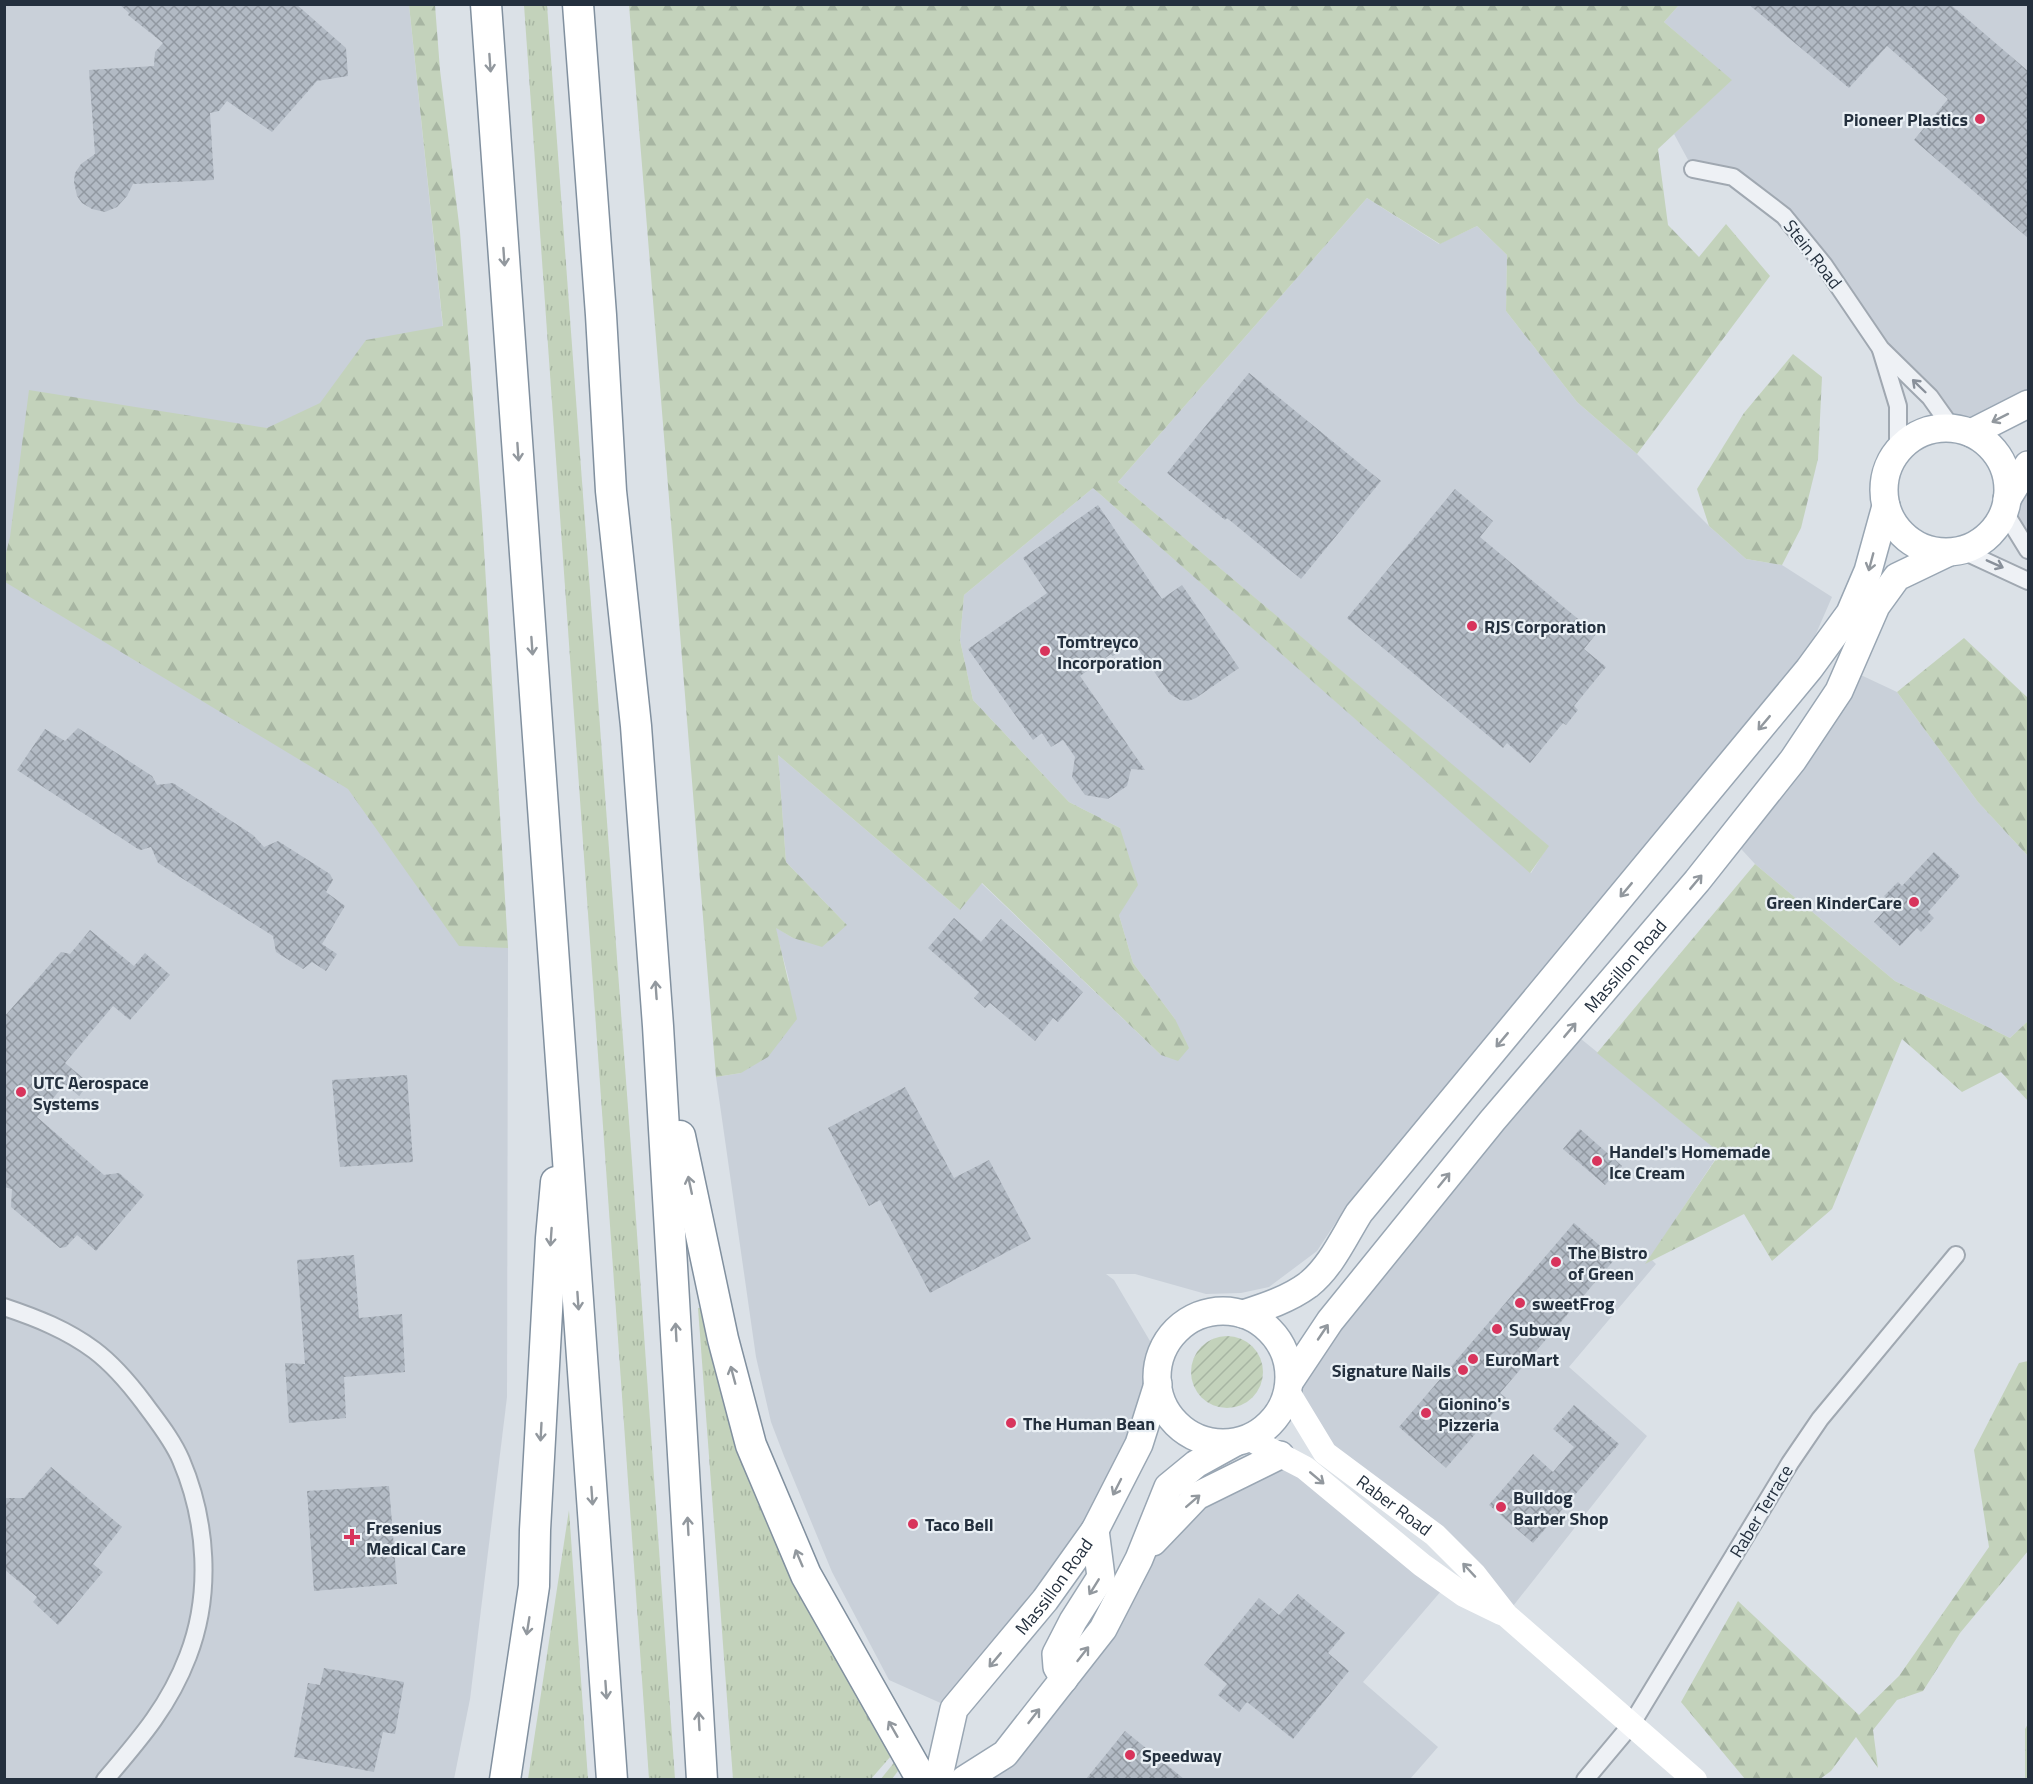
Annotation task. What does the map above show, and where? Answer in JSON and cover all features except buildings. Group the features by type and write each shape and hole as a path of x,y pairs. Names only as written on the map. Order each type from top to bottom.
{"highway":[{"path":"486,4 612,1779"},
{"path":"578,4 601,315 610,491 636,726 658,1026 702,1779"},
{"path":"658,1026 723,1339 751,1445 806,1575 922,1779"},
{"path":"505,1779 534,1586 551,1238 555,1188 566,1117"}],"main road":[{"path":"1961,431 2028,404"},
{"path":"2006,505 2008,481 2001,461 1988,444 1961,431 1932,429 1913,437 1898,450 1888,466 1884,486 1886,506 1893,524 1908,539 1927,549 1954,551 1968,549 1987,538 2000,522 2006,505 2028,465"},
{"path":"1244,1314 1274,1304 1307,1286 1326,1267 1359,1213 1809,669 1850,613 1868,571 1886,506"},
{"name":"Massillon Road","path":"1289,1386 1330,1321 1448,1175 1697,881 1793,760 1839,691 1876,606 1897,576 1954,551"},
{"path":"963,1779 1005,1754 1103,1629 1139,1559 1168,1487 1196,1464 1255,1436 1273,1422 1285,1403 1289,1386 1287,1359 1277,1338 1262,1323 1244,1314 1223,1311 1202,1314 1184,1324 1169,1339 1160,1358 1158,1384 1161,1401 1173,1420 1190,1435 1211,1442 1241,1441"},
{"name":"Massillon Road","path":"938,1779 954,1709 1045,1600 1095,1530 1139,1444 1158,1384"},
{"path":"1139,1559 1161,1532 1197,1496 1280,1455"},
{"path":"1064,1679 1057,1667 1056,1654 1073,1620 1101,1577 1095,1530"}],"street":[{"name":"Stein Road","path":"1694,169 1733,177 1785,216 1824,265 1881,349 1961,431"},
{"name":"Stein Road","path":"1881,349 1898,406 1898,450"},
{"path":"2006,505 2028,550"},
{"path":"1954,551 2028,581"},
{"name":"Raber Terrace","path":"1585,1779 1631,1725 1790,1463 1839,1395 1956,1255"},
{"path":"4,1307 39,1319 70,1334 123,1375 165,1432 180,1458 198,1517 203,1549 203,1581 198,1618 189,1654 174,1688 155,1720 105,1779"},
{"name":"Raber Road","path":"1289,1386 1325,1453 1435,1535 1474,1574 1506,1615 1695,1779"},
{"name":"Raber Road","path":"1241,1441 1280,1455 1305,1468 1430,1571 1464,1595 1506,1615"}],"shaded area":[{"path":"5,5 409,5 508,948 507,1397 470,1699 454,1779 5,1780"},
{"path":"1679,5 2028,5 2028,404 1952,428 1881,349 1824,265 1733,177 1693,169 1674,134 1731,80 1664,22"},
{"path":"1367,198 1439,244 1477,226 1507,255 1506,311 1577,402 1637,454 1709,526 1746,559 1782,565 1832,597 1808,652 1340,1216 1317,1251 1269,1287 1241,1293 1206,1294 1135,1274 1106,1274 1114,1280 1160,1358 1157,1378 1139,1444 954,1709 889,1680 832,1572 784,1456 771,1422 756,1357 716,1077 741,1073 789,980 775,927 793,938 847,925 786,862 778,755 960,910 981,883 1161,1055 1175,1019 1133,963 1119,915 1120,828 1069,802 973,700 960,640 964,595 1093,488 1531,873 1548,846 1118,482"},
{"path":"2028,465 2028,550 2007,499"},
{"path":"1848,669 1897,692 1978,802 2028,856 2028,1021 2010,1038 1895,981 1755,864 1731,838"},
{"path":"1570,1030 1720,1152 1650,1258 1656,1264 1569,1367 1647,1436 1506,1615 1325,1453 1290,1381"},
{"path":"1280,1455 1448,1583 1363,1682 1438,1747 1410,1779 964,1780 1005,1753 1161,1531"}],"green space":[{"path":"409,5 435,5 440,70 460,232 482,516 508,948 459,946 348,789 5,582 5,557 10,537 29,390 267,428 320,403 366,340 443,326"},
{"path":"524,5 547,5 675,1779 649,1779"},
{"path":"629,5 1679,5 1664,22 1732,80 1658,149 1668,225 1699,257 1726,224 1770,276 1637,454 1577,402 1506,311 1507,255 1477,226 1440,244 1367,198 1118,482 1549,846 1530,873 1093,488 964,595 960,640 973,700 1069,802 1120,828 1138,885 1119,915 1133,963 1175,1019 1189,1048 1178,1061 1161,1055 982,883 960,910 778,755 786,862 847,925 822,947 793,938 776,928 797,1019 768,1057 741,1073 716,1077"},
{"path":"1793,354 1822,377 1818,459 1801,528 1782,565 1746,559 1709,526 1697,489 1744,413"},
{"path":"1964,638 2028,698 2028,856 1978,802 1897,692"},
{"path":"1755,864 1895,981 2010,1038 2028,1021 2028,1101 2001,1072 1962,1092 1902,1039 1832,1209 1772,1261 1744,1214 1645,1264 1720,1153 1597,1053"},
{"path":"698,1308 703,1308 891,1756 871,1779 733,1779"},
{"path":"1227,1336 1247,1342 1257,1352 1263,1372 1257,1392 1247,1402 1227,1408 1207,1402 1197,1392 1191,1372 1197,1352 1207,1342"},
{"path":"2028,1361 2028,1551 1960,1633 1923,1691 1897,1700 1873,1730 1878,1768 1856,1737 1831,1771 1820,1779 1745,1779 1681,1702 1738,1601 1859,1715 1899,1676 1989,1547 1974,1450 2019,1363"},
{"path":"569,1510 588,1779 528,1779"},
{"path":"2028,1724 2028,1779 2025,1779 2025,1729"},
{"path":"897,1759 898,1771 892,1779 880,1780"}],"place":[{"name":"Pioneer Plastics","path":"1980,119"},
{"name":"RJS Corporation","path":"1472,626"},
{"name":"Tomtreyco Incorporation","path":"1045,651"},
{"name":"Green KinderCare","path":"1914,902"},
{"name":"UTC Aerospace Systems","path":"21,1092"},
{"name":"Handel's Homemade Ice Cream","path":"1597,1161"},
{"name":"The Bistro of Green","path":"1556,1262"},
{"name":"sweetFrog","path":"1520,1303"},
{"name":"Subway","path":"1497,1329"},
{"name":"EuroMart","path":"1473,1359"},
{"name":"Signature Nails","path":"1463,1370"},
{"name":"Gionino's Pizzeria","path":"1426,1413"},
{"name":"The Human Bean","path":"1011,1423"},
{"name":"Bulldog Barber Shop","path":"1501,1507"},
{"name":"Taco Bell","path":"913,1524"},
{"name":"Fresenius Medical Care","path":"352,1537"},
{"name":"Speedway","path":"1130,1755"}]}
